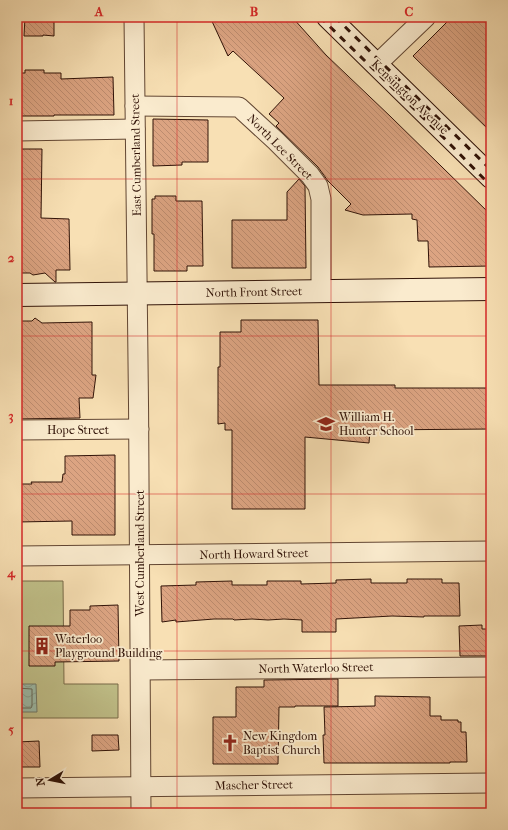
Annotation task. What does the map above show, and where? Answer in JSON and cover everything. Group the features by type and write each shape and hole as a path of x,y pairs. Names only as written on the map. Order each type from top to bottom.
{"street":[{"name":"East Cumberland Street","path":"134,17 138,294"},
{"name":"Kensington Avenue","path":"328,17 491,177"},
{"path":"376,65 426,17"},
{"name":"North Lee Street","path":"135,106 239,107 297,162 310,175 318,186 321,199 321,291"},
{"path":"17,131 136,129"},
{"name":"North Front Street","path":"17,295 491,290"},
{"name":"West Cumberland Street","path":"138,294 141,813"},
{"name":"Hope Street","path":"17,430 139,429"},
{"name":"North Howard Street","path":"17,556 491,551"},
{"name":"North Waterloo Street","path":"141,670 491,667"},
{"name":"Mascher Street","path":"17,788 491,783"}],"green space":[{"path":"17,581 63,581 64,684 118,684 118,718 17,718"}],"water":[{"path":"17,684 36,684 37,712 17,712"}],"building":[{"path":"25,17 54,17 54,36 24,36"},
{"path":"210,17 292,17 326,55 491,215 491,266 429,267 428,241 418,241 417,220 412,219 412,214 363,215 345,210 351,204 328,181 318,167 276,126 279,123 269,114 284,98 233,51 228,56"},
{"path":"452,17 491,17 491,132 413,56"},
{"path":"25,70 44,70 44,73 61,73 61,79 113,77 114,115 17,116 17,73 25,73"},
{"path":"153,119 208,120 208,162 182,162 182,165 153,166"},
{"path":"17,149 42,149 41,218 69,219 70,270 56,270 56,282 45,273 33,275 30,273 17,273"},
{"path":"299,179 305,186 306,268 232,268 232,220 287,220 287,192"},
{"path":"155,196 176,196 176,201 202,201 203,266 187,266 187,271 154,271 152,199 155,199"},
{"path":"35,318 42,323 92,322 92,375 96,375 93,398 79,398 80,418 17,419 17,321 32,321"},
{"name":"William H. Hunter School","path":"241,320 318,320 319,385 395,385 395,388 491,388 491,429 370,430 369,443 305,437 305,509 232,509 232,430 225,430 225,423 218,424 218,367 220,367 220,332 241,332"},
{"path":"115,455 115,535 72,535 72,521 17,522 17,484 32,484 31,482 62,482 63,474 65,474 65,456"},
{"path":"371,579 371,583 407,583 407,579 442,579 442,583 459,583 460,616 392,616 336,619 336,632 302,632 302,620 214,619 162,622 161,586 196,585 196,582 232,581 232,585 267,585 267,581 301,581 301,584 336,583 336,580"},
{"path":"118,605 119,661 55,662 55,666 29,666 29,626 70,626 70,610 90,610 90,606"},
{"path":"482,625 482,629 491,629 491,656 460,656 459,626"},
{"path":"338,679 338,706 279,707 278,764 213,764 213,717 236,717 236,687 264,687 264,680"},
{"path":"375,696 430,697 430,716 441,716 441,720 458,720 458,722 461,722 461,732 466,732 467,762 324,763 324,707 375,706"},
{"path":"92,735 118,735 119,750 92,751"},
{"path":"39,741 40,767 17,767 17,742"}],"railway":[{"path":"320,17 491,186"},
{"path":"335,17 491,170"}],"place":[{"name":"William H. Hunter School","path":"326,424"},
{"name":"Waterloo Playground Building","path":"42,646"},
{"name":"New Kingdom Baptist Church","path":"230,743"}]}
